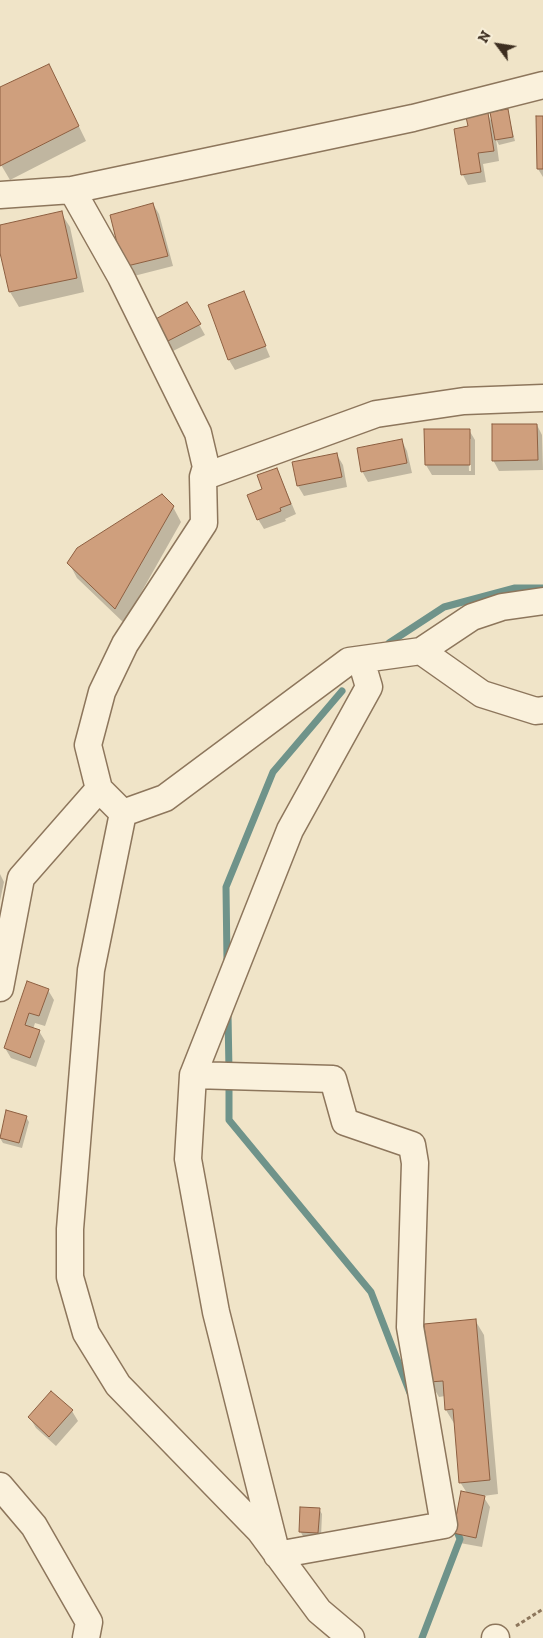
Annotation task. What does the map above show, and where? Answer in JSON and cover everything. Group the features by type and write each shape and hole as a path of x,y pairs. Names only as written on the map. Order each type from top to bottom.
{"street":[{"path":"0,195 72,190 413,118 543,85"},
{"path":"72,190 121,277 198,433 206,467 203,477 204,523 125,644 102,692 88,745 99,789 123,813"},
{"path":"203,477 376,414 464,401 543,398"},
{"path":"123,813 165,798 349,661 421,651 472,617 502,607 543,601"},
{"path":"421,651 482,694 536,711 543,710"},
{"path":"277,1555 216,1312 188,1159 193,1075 290,830 370,687 361,660"},
{"path":"0,988 21,878 99,789"},
{"path":"123,813 91,970 70,1229 70,1277 86,1333 118,1385 260,1531 319,1611 351,1638"},
{"path":"193,1075 333,1079 345,1122 412,1145 415,1163 410,1327 444,1525 277,1555"},
{"path":"0,1486 34,1526 89,1622 86,1638"}],"path":[{"path":"495,1638 543,1609"}],"building":[{"path":"49,64 79,126 0,166 0,87"},
{"path":"508,109 513,137 495,140 490,112"},
{"path":"488,113 494,151 478,153 481,172 461,175 454,129 468,126 466,117"},
{"path":"536,116 543,116 543,169 537,169"},
{"path":"153,203 168,256 123,267 110,215"},
{"path":"62,211 77,278 9,292 0,253 0,225"},
{"path":"244,291 266,346 228,360 208,305"},
{"path":"187,302 201,324 164,343 152,321"},
{"path":"492,424 537,424 538,460 492,461"},
{"path":"424,429 470,429 470,465 425,465"},
{"path":"402,439 407,463 361,472 357,448"},
{"path":"337,453 342,477 297,486 292,462"},
{"path":"277,468 291,504 280,508 281,511 257,520 247,495 262,489 257,475"},
{"path":"162,494 174,506 115,609 67,563 77,548"},
{"path":"27,981 49,989 39,1016 29,1013 25,1025 40,1030 30,1058 4,1048"},
{"path":"6,1110 27,1116 19,1143 0,1138"},
{"path":"476,1319 490,1480 459,1483 453,1409 445,1410 443,1381 429,1382 424,1324"},
{"path":"51,1391 73,1410 49,1437 28,1417"},
{"path":"461,1491 485,1496 476,1538 453,1533"},
{"path":"300,1507 320,1508 318,1533 299,1532"}],"waterway":[{"path":"389,643 444,607 515,588 543,588"},
{"path":"227,961 226,887 273,772 342,691"},
{"path":"228,1014 229,1071"},
{"path":"229,1082 229,1120 371,1292 410,1393"},
{"path":"422,1638 460,1539 455,1526"}]}
